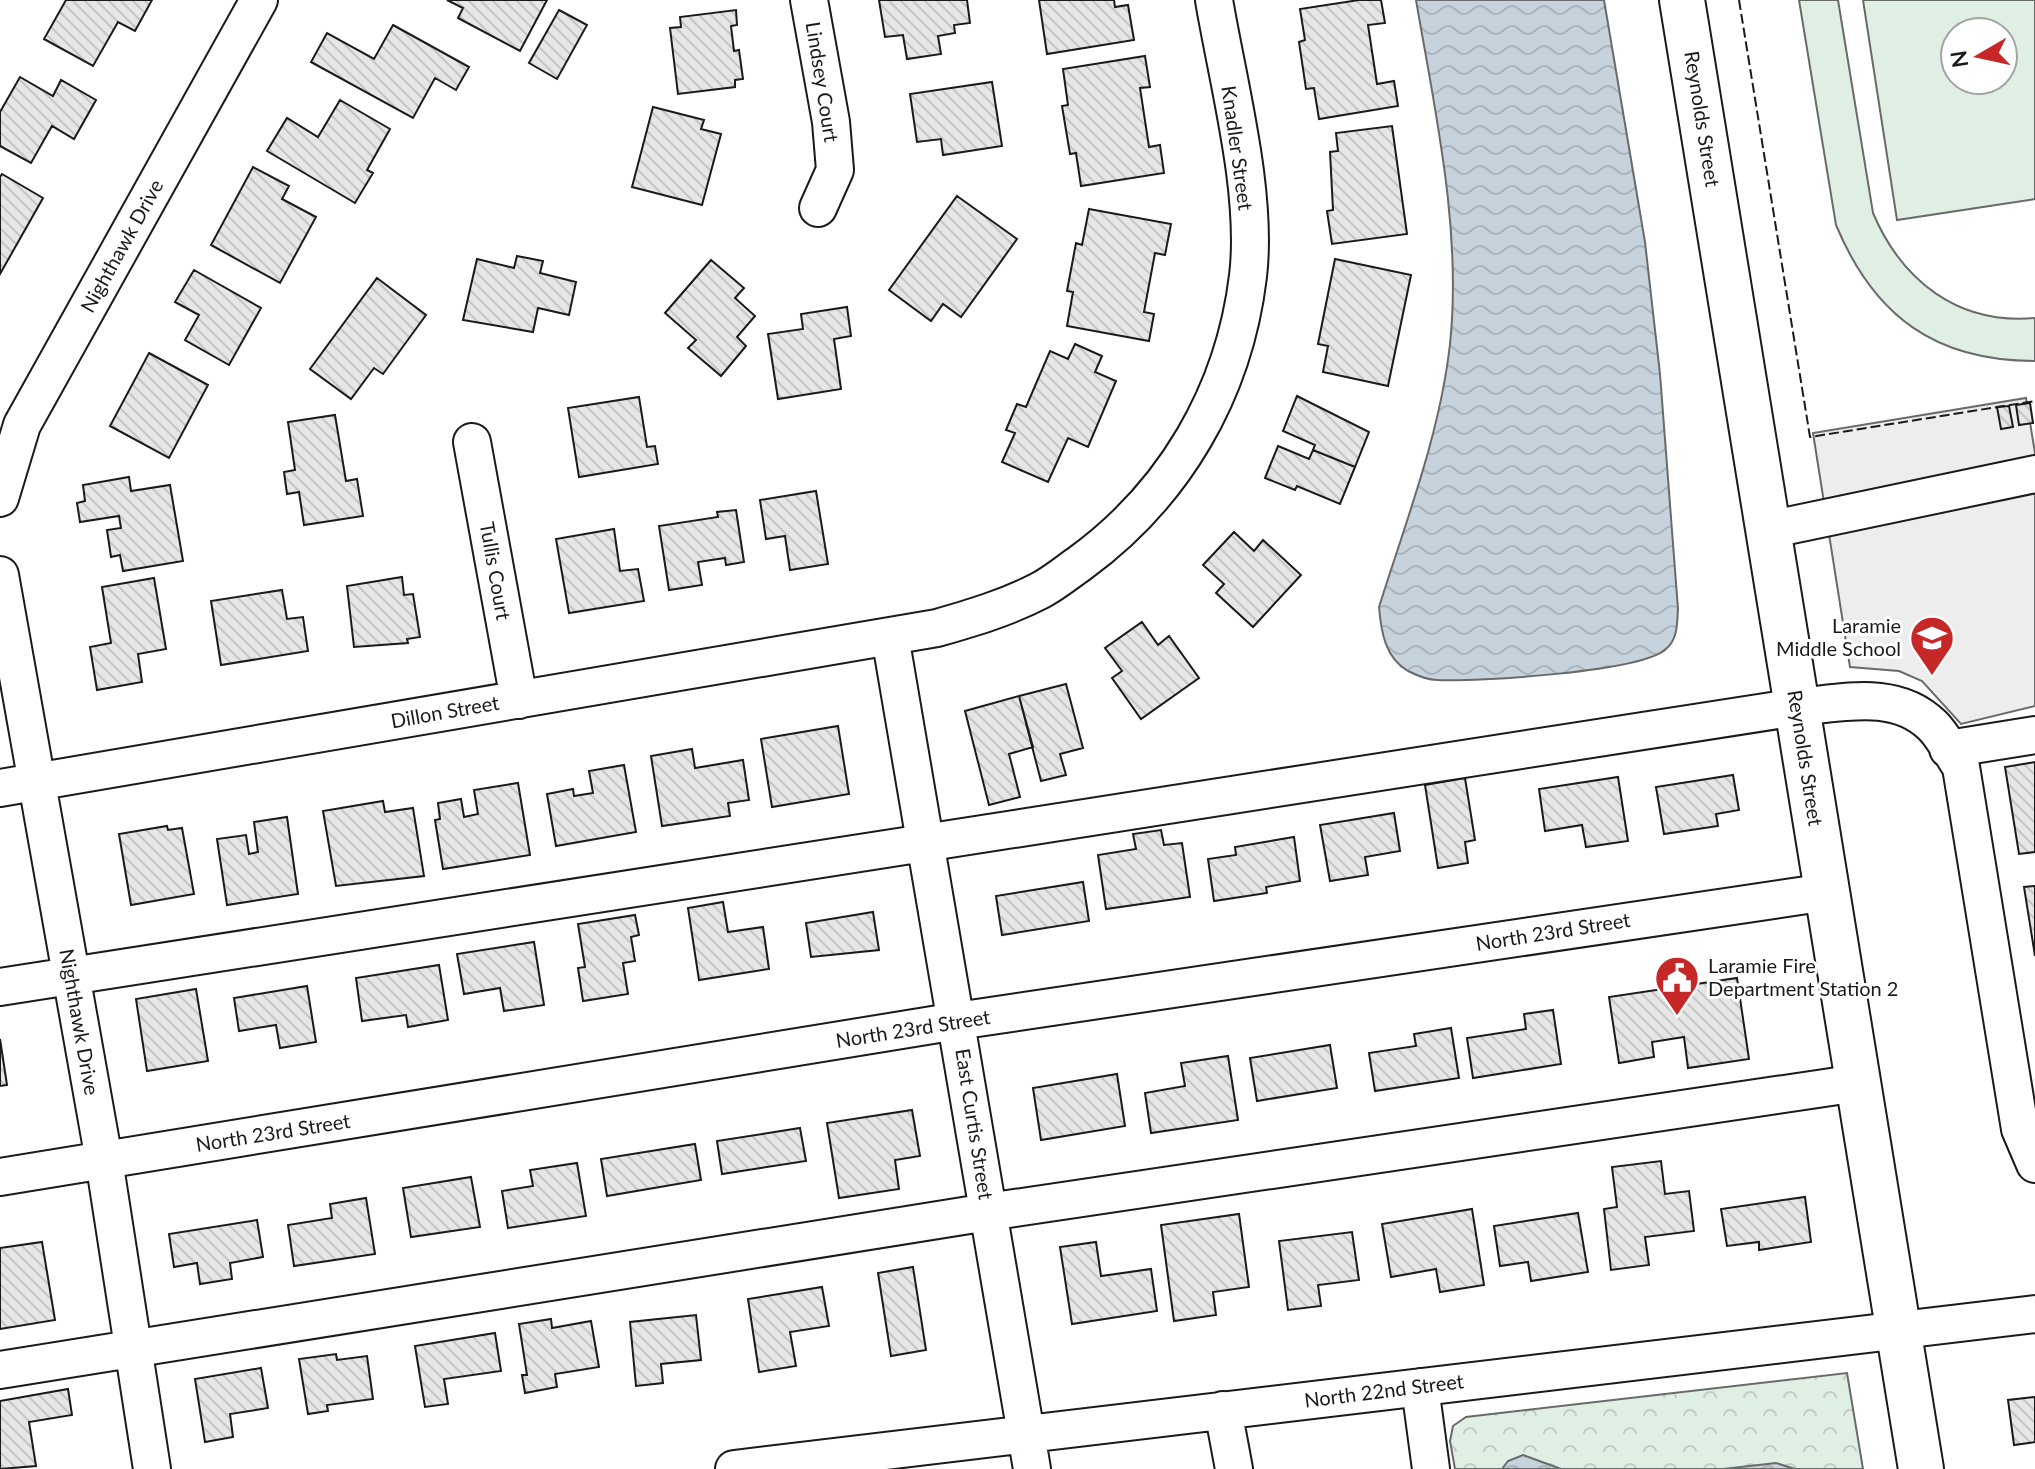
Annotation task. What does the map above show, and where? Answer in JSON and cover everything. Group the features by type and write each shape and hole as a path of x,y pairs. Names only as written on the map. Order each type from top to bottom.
{"main road":[{"name":"Reynolds Street","path":"1682,0 1921,1469"}],"street":[{"name":"Nighthawk Drive","path":"3,479 22,425 259,0"},
{"name":"Lindsey Court","path":"809,0 831,122 835,170 818,208"},
{"name":"Knadler Street","path":"890,636 989,614 1042,590 1107,543 1157,495 1199,433 1233,352 1248,274 1246,191 1214,0"},
{"name":"Tullis Court","path":"472,442 519,700"},
{"path":"1768,530 2035,474"},
{"name":"Nighthawk Drive","path":"0,575 104,1160 152,1469"},
{"name":"Dillon Street","path":"0,788 890,636"},
{"name":"East Curtis Street","path":"890,636 928,841 1032,1469"},
{"path":"0,987 1797,707 1879,699 1905,708 1932,726 1961,767 2020,1129 2035,1164"},
{"path":"1948,749 2035,735"},
{"name":"North 23rd Street","path":"0,1177 957,1021 1827,892"},
{"path":"0,1370 988,1212 1858,1083"},
{"name":"North 22nd Street","path":"734,1469 808,1465 1026,1434 2035,1314"},
{"path":"1420,1387 1431,1469"},
{"path":"1223,1410 1234,1469"}],"green space":[{"path":"1799,0 1838,0 1873,213 1885,237 1917,278 1936,294 1958,306 1981,314 2035,318 2035,361 1967,353 1938,342 1912,327 1889,308 1869,285 1836,225"},
{"path":"1863,0 2035,0 2035,199 1897,220"},
{"path":"1847,1373 1863,1469 1455,1469 1450,1441 1453,1426 1466,1417"}],"shaded area":[{"path":"2026,398 2035,453 2035,706 1961,724 1922,681 1899,671 1850,667 1813,433"}],"water":[{"path":"1416,0 1604,0 1645,242 1660,374 1678,609 1673,640 1666,649 1651,657 1557,674 1437,680 1419,676 1400,666 1386,643 1379,607 1421,477 1438,411 1450,344 1453,301 1445,171"},
{"path":"1523,1455 1561,1469 1502,1469 1508,1461"},
{"path":"1776,1463 1795,1469 1723,1469"}],"building":[{"path":"66,0 152,0 135,31 118,22 93,66 44,39"},
{"path":"447,0 547,0 520,51 458,18 463,8"},
{"path":"879,0 967,0 970,23 954,25 955,33 938,36 941,54 907,59 903,35 885,37"},
{"path":"1039,0 1114,0 1115,7 1128,5 1134,40 1047,54"},
{"path":"1359,0 1381,0 1385,23 1368,25 1377,84 1394,81 1398,106 1319,119 1314,88 1306,89 1299,42 1305,40 1300,9"},
{"path":"559,10 587,25 557,79 529,63"},
{"path":"736,10 737,25 731,26 734,51 739,50 743,79 735,80 735,87 678,94 670,28 681,27 680,17"},
{"path":"393,25 469,67 456,90 435,78 413,118 311,62 327,33 374,59"},
{"path":"1145,56 1150,87 1140,88 1149,147 1160,145 1164,173 1081,186 1076,153 1070,154 1062,106 1068,105 1063,69"},
{"path":"20,77 53,96 61,80 96,100 74,139 52,126 31,163 0,146 0,112"},
{"path":"992,82 1002,146 943,155 941,139 917,142 910,94"},
{"path":"340,100 390,129 367,170 373,173 355,203 267,151 287,118 318,137"},
{"path":"653,107 704,120 701,129 721,134 702,205 632,187"},
{"path":"1392,126 1407,234 1332,244 1327,211 1333,210 1330,152 1338,151 1336,133"},
{"path":"253,167 289,186 282,199 316,217 280,283 211,245"},
{"path":"2,174 43,198 0,274 0,177"},
{"path":"957,196 1017,239 961,317 943,304 931,321 889,290"},
{"path":"1089,209 1171,224 1165,255 1155,253 1144,312 1154,314 1149,341 1067,326 1073,292 1067,291 1076,243 1082,245"},
{"path":"517,256 543,261 540,273 576,282 569,315 538,308 533,332 463,320 477,259 514,268"},
{"path":"1335,259 1411,275 1388,386 1323,372 1328,346 1318,344"},
{"path":"711,260 744,288 735,298 755,316 737,337 746,346 721,376 688,348 696,340 665,313"},
{"path":"194,270 261,308 229,365 185,340 199,315 175,302"},
{"path":"377,278 426,315 383,374 374,368 351,399 310,369"},
{"path":"847,307 851,336 834,339 841,389 778,399 768,334 803,329 801,314"},
{"path":"1075,344 1102,356 1095,372 1116,381 1088,447 1068,438 1048,482 1002,462 1015,433 1006,430 1017,404 1026,407 1050,351 1068,359"},
{"path":"149,353 208,385 169,458 110,426"},
{"path":"1297,396 1369,432 1355,467 1313,450 1315,445 1283,431"},
{"path":"639,397 647,447 655,446 658,464 579,477 568,408"},
{"path":"2030,403 2033,423 2019,425 2016,405"},
{"path":"2009,406 2013,427 2001,429 1997,407"},
{"path":"335,415 346,481 357,479 363,516 304,525 299,492 287,494 284,472 295,470 288,422"},
{"path":"1278,446 1309,459 1313,450 1355,467 1340,504 1297,486 1295,490 1265,478"},
{"path":"129,477 131,491 170,485 183,561 123,571 120,555 111,557 107,530 121,528 119,516 80,522 77,503 85,501 83,485"},
{"path":"816,491 828,564 790,570 785,536 766,539 760,500"},
{"path":"736,510 744,562 726,565 725,558 698,562 702,585 669,590 659,526 718,517 717,512"},
{"path":"614,529 620,571 638,569 644,601 569,613 556,539"},
{"path":"1234,532 1254,551 1263,540 1301,575 1253,627 1216,593 1224,584 1203,565"},
{"path":"402,577 404,595 413,594 420,637 407,639 408,643 354,647 347,586"},
{"path":"154,578 166,649 138,654 142,682 97,690 90,647 111,643 102,587"},
{"path":"282,590 287,619 303,617 308,651 221,665 211,601"},
{"path":"1142,622 1158,645 1169,636 1199,678 1141,719 1112,678 1122,671 1105,648"},
{"path":"1066,684 1083,748 1060,754 1066,775 1041,781 1019,696"},
{"path":"1019,696 1033,747 1009,754 1020,797 989,805 965,711"},
{"path":"838,726 849,794 772,807 761,739"},
{"path":"692,749 695,768 743,760 749,800 728,803 730,816 662,826 651,756"},
{"path":"2035,762 2035,852 2019,854 2005,767"},
{"path":"624,765 636,832 556,846 547,794 573,789 574,796 593,793 589,771"},
{"path":"1733,775 1739,810 1716,814 1718,826 1664,834 1656,787"},
{"path":"1618,777 1628,841 1586,847 1582,825 1545,831 1539,789"},
{"path":"1465,778 1475,840 1465,842 1468,863 1438,868 1425,785"},
{"path":"518,783 530,855 443,869 435,820 440,819 438,803 461,799 464,817 478,814 474,790"},
{"path":"383,801 385,812 413,808 424,876 336,886 323,811"},
{"path":"1394,813 1400,851 1365,857 1368,875 1330,881 1320,825"},
{"path":"287,817 298,894 227,905 217,839 246,835 249,854 258,852 254,822"},
{"path":"167,826 168,830 182,828 194,894 131,905 119,834"},
{"path":"1161,830 1164,845 1182,843 1190,897 1106,909 1098,855 1136,849 1133,834"},
{"path":"1294,837 1300,881 1266,887 1267,893 1214,901 1208,859 1236,855 1235,847"},
{"path":"1083,882 1089,921 1002,935 996,896"},
{"path":"2035,886 2035,956 2024,887"},
{"path":"723,902 728,932 763,927 769,969 699,980 688,908"},
{"path":"873,912 879,950 811,957 806,923"},
{"path":"635,915 639,935 631,937 635,961 623,963 628,994 583,1001 578,968 585,967 578,924"},
{"path":"534,942 544,1005 504,1011 500,988 464,994 457,954"},
{"path":"439,965 448,1020 408,1027 406,1015 362,1021 356,978"},
{"name":"Laramie Fire Department Station 2","path":"1737,978 1749,1059 1688,1068 1684,1037 1652,1042 1654,1057 1619,1063 1609,997"},
{"path":"307,986 316,1042 280,1048 276,1025 239,1031 234,998"},
{"path":"196,989 208,1061 147,1071 136,999"},
{"path":"1553,1010 1561,1064 1473,1078 1467,1038 1526,1029 1524,1014"},
{"path":"1451,1028 1459,1078 1375,1091 1369,1053 1416,1046 1414,1034"},
{"path":"0,1039 7,1085 0,1086"},
{"path":"1330,1045 1337,1088 1257,1101 1250,1058"},
{"path":"1228,1056 1238,1120 1151,1133 1145,1093 1185,1086 1181,1063"},
{"path":"1117,1074 1125,1126 1041,1140 1033,1088"},
{"path":"912,1110 920,1156 895,1160 899,1189 839,1198 827,1123"},
{"path":"800,1128 806,1161 722,1174 717,1141"},
{"path":"695,1144 701,1180 607,1196 601,1159"},
{"path":"1661,1161 1665,1194 1689,1191 1694,1231 1645,1237 1649,1265 1611,1270 1604,1209 1617,1207 1612,1167"},
{"path":"577,1163 586,1216 508,1228 502,1191 533,1186 530,1170"},
{"path":"471,1177 480,1227 411,1237 403,1188"},
{"path":"1805,1197 1811,1242 1759,1250 1759,1242 1727,1246 1721,1209"},
{"path":"366,1198 375,1254 294,1266 288,1225 332,1218 330,1204"},
{"path":"1472,1209 1484,1285 1440,1292 1436,1269 1391,1277 1382,1224"},
{"path":"1578,1213 1588,1272 1531,1281 1528,1262 1500,1266 1494,1226"},
{"path":"1239,1214 1249,1287 1213,1292 1216,1315 1174,1321 1161,1225"},
{"path":"257,1220 263,1257 230,1263 232,1279 200,1284 197,1263 174,1267 169,1234"},
{"path":"1352,1232 1359,1280 1318,1285 1321,1306 1288,1310 1279,1241"},
{"path":"42,1242 55,1320 0,1329 0,1248"},
{"path":"1096,1242 1101,1276 1151,1269 1157,1311 1072,1324 1060,1247"},
{"path":"913,1267 926,1350 891,1356 878,1273"},
{"path":"822,1287 829,1326 790,1332 796,1366 759,1372 748,1299"},
{"path":"696,1315 701,1360 661,1364 663,1383 636,1386 630,1322"},
{"path":"551,1319 552,1328 591,1321 599,1367 555,1374 557,1387 525,1393 522,1375 527,1375 519,1324"},
{"path":"495,1333 501,1371 444,1379 448,1404 425,1407 415,1346"},
{"path":"336,1354 337,1360 367,1356 373,1399 327,1405 328,1411 308,1414 299,1359"},
{"path":"261,1368 268,1408 230,1414 233,1437 205,1442 195,1379"},
{"path":"68,1389 72,1415 29,1422 36,1466 0,1469 0,1401"},
{"path":"2035,1397 2035,1442 2014,1445 2008,1400"}],"fence":[{"path":"1739,0 1810,437 2035,401"}],"place":[{"name":"Laramie Middle School","path":"1932,677"},
{"name":"Laramie Fire Department Station 2","path":"1677,1017"}]}
